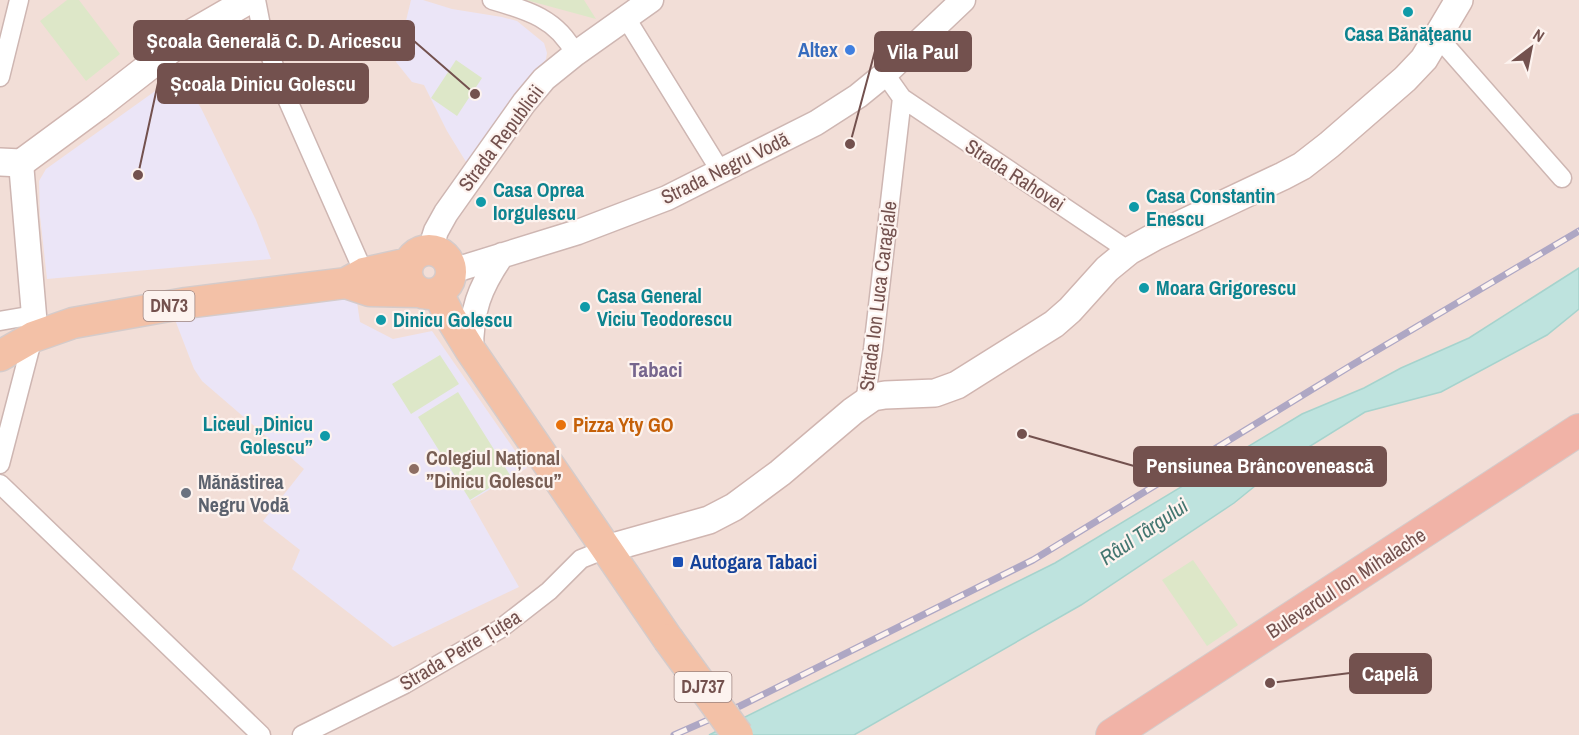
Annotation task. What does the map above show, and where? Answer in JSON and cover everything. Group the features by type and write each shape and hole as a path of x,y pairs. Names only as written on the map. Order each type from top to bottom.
{"highway":[{"name":"Bulevardul Ion Mihalache","path":"1112,735 1579,430"}],"main road":[{"path":"10,162 98,107 192,33 249,0"},
{"path":"865,402 885,394 935,393 957,385 1054,324 1070,310 1107,269 1130,251 1156,236 1302,166 1338,138 1405,79 1424,59 1460,0"},
{"path":"436,285 410,282 407,276 420,256 442,254 447,259 436,285 450,317 471,351"},
{"name":"Strada Negru Vodă","path":"0,356 34,326 73,323 186,303 355,278 420,256"},
{"name":"Strada Negru Vodă","path":"355,278 370,291 436,285"},
{"name":"DJ737","path":"471,351 668,639 738,735"},
{"name":"Strada Ion Luca Caragiale","path":"606,549 709,520 734,507 780,473 865,402"}],"street":[{"path":"0,77 19,0"},
{"path":"256,0 263,36 355,278"},
{"path":"492,0 525,9 540,16 561,33 574,54"},
{"name":"Strada Republicii","path":"420,256 446,213 524,103 544,80 574,54 651,0"},
{"name":"Strada Negru Vodă","path":"436,285 502,255 624,215 667,198 816,123 858,96 885,74 963,0"},
{"path":"626,18 721,172"},
{"path":"1438,38 1562,178"},
{"path":"885,74 902,98"},
{"name":"Strada Rahovei","path":"902,98 918,111 1130,251"},
{"name":"Strada Ion Luca Caragiale","path":"865,402 902,98"},
{"path":"0,464 34,326 10,162"},
{"path":"471,351 471,324 477,298 502,255"},
{"path":"0,321 34,326"},
{"path":"0,484 261,735"},
{"name":"Strada Petre Țuțea","path":"302,735 405,684 500,629 549,591 580,559 606,549"}],"shaded area":[{"path":"0,0 1579,0 1579,735 0,735"},
{"path":"411,0 423,0 452,9 517,21 544,43 546,59 471,170 447,131 424,85 412,82 396,62"},
{"path":"179,74 201,108 256,220 271,259 47,279 40,216 39,181 46,169"},
{"name":"Colegiul Național ”Dinicu Golescu”","path":"355,289 360,322 393,339 432,331 527,468 470,501 519,587 393,647 292,569 300,550 263,521 304,469 202,381 194,369 172,312"}],"green space":[{"path":"67,0 79,0 120,54 86,81 40,21"},
{"path":"526,0 584,0 596,19"},
{"path":"456,60 482,78 457,116 431,98"},
{"path":"440,355 459,384 411,414 392,384"},
{"path":"458,392 510,475 470,500 418,417"},
{"path":"1193,560 1238,625 1207,646 1162,580"}],"water":[{"name":"Râul Târgului","path":"1579,268 1579,309 1547,335 1441,392 1365,412 1286,461 1234,503 1081,605 854,735 709,735 1055,563 1302,414 1364,388 1401,368 1469,338"}],"railway":[{"path":"674,735 740,706 1033,560 1352,365 1579,231"}],"place":[{"name":"Casa Bănăţeanu","path":"1408,12"},
{"name":"Altex","path":"850,50"},
{"name":"Școala Generală C. D. Aricescu","path":"475,94"},
{"name":"Vila Paul","path":"850,144"},
{"name":"Școala Dinicu Golescu","path":"138,175"},
{"name":"Casa Oprea Iorgulescu","path":"481,202"},
{"name":"Casa Constantin Enescu","path":"1134,207"},
{"name":"Moara Grigorescu","path":"1144,288"},
{"name":"Casa General Viciu Teodorescu","path":"585,307"},
{"name":"Dinicu Golescu","path":"381,320"},
{"name":"Pizza Yty GO","path":"561,425"},
{"name":"Pensiunea Brâncovenească","path":"1022,434"},
{"name":"Liceul „Dinicu Golescu”","path":"325,436"},
{"name":"Colegiul Național ”Dinicu Golescu”","path":"414,469"},
{"name":"Mănăstirea Negru Vodă","path":"186,493"},
{"name":"Autogara Tabaci","path":"678,562"},
{"name":"Capelă","path":"1270,683"}],"district":[{"name":"Tabaci","path":"656,370"}]}
